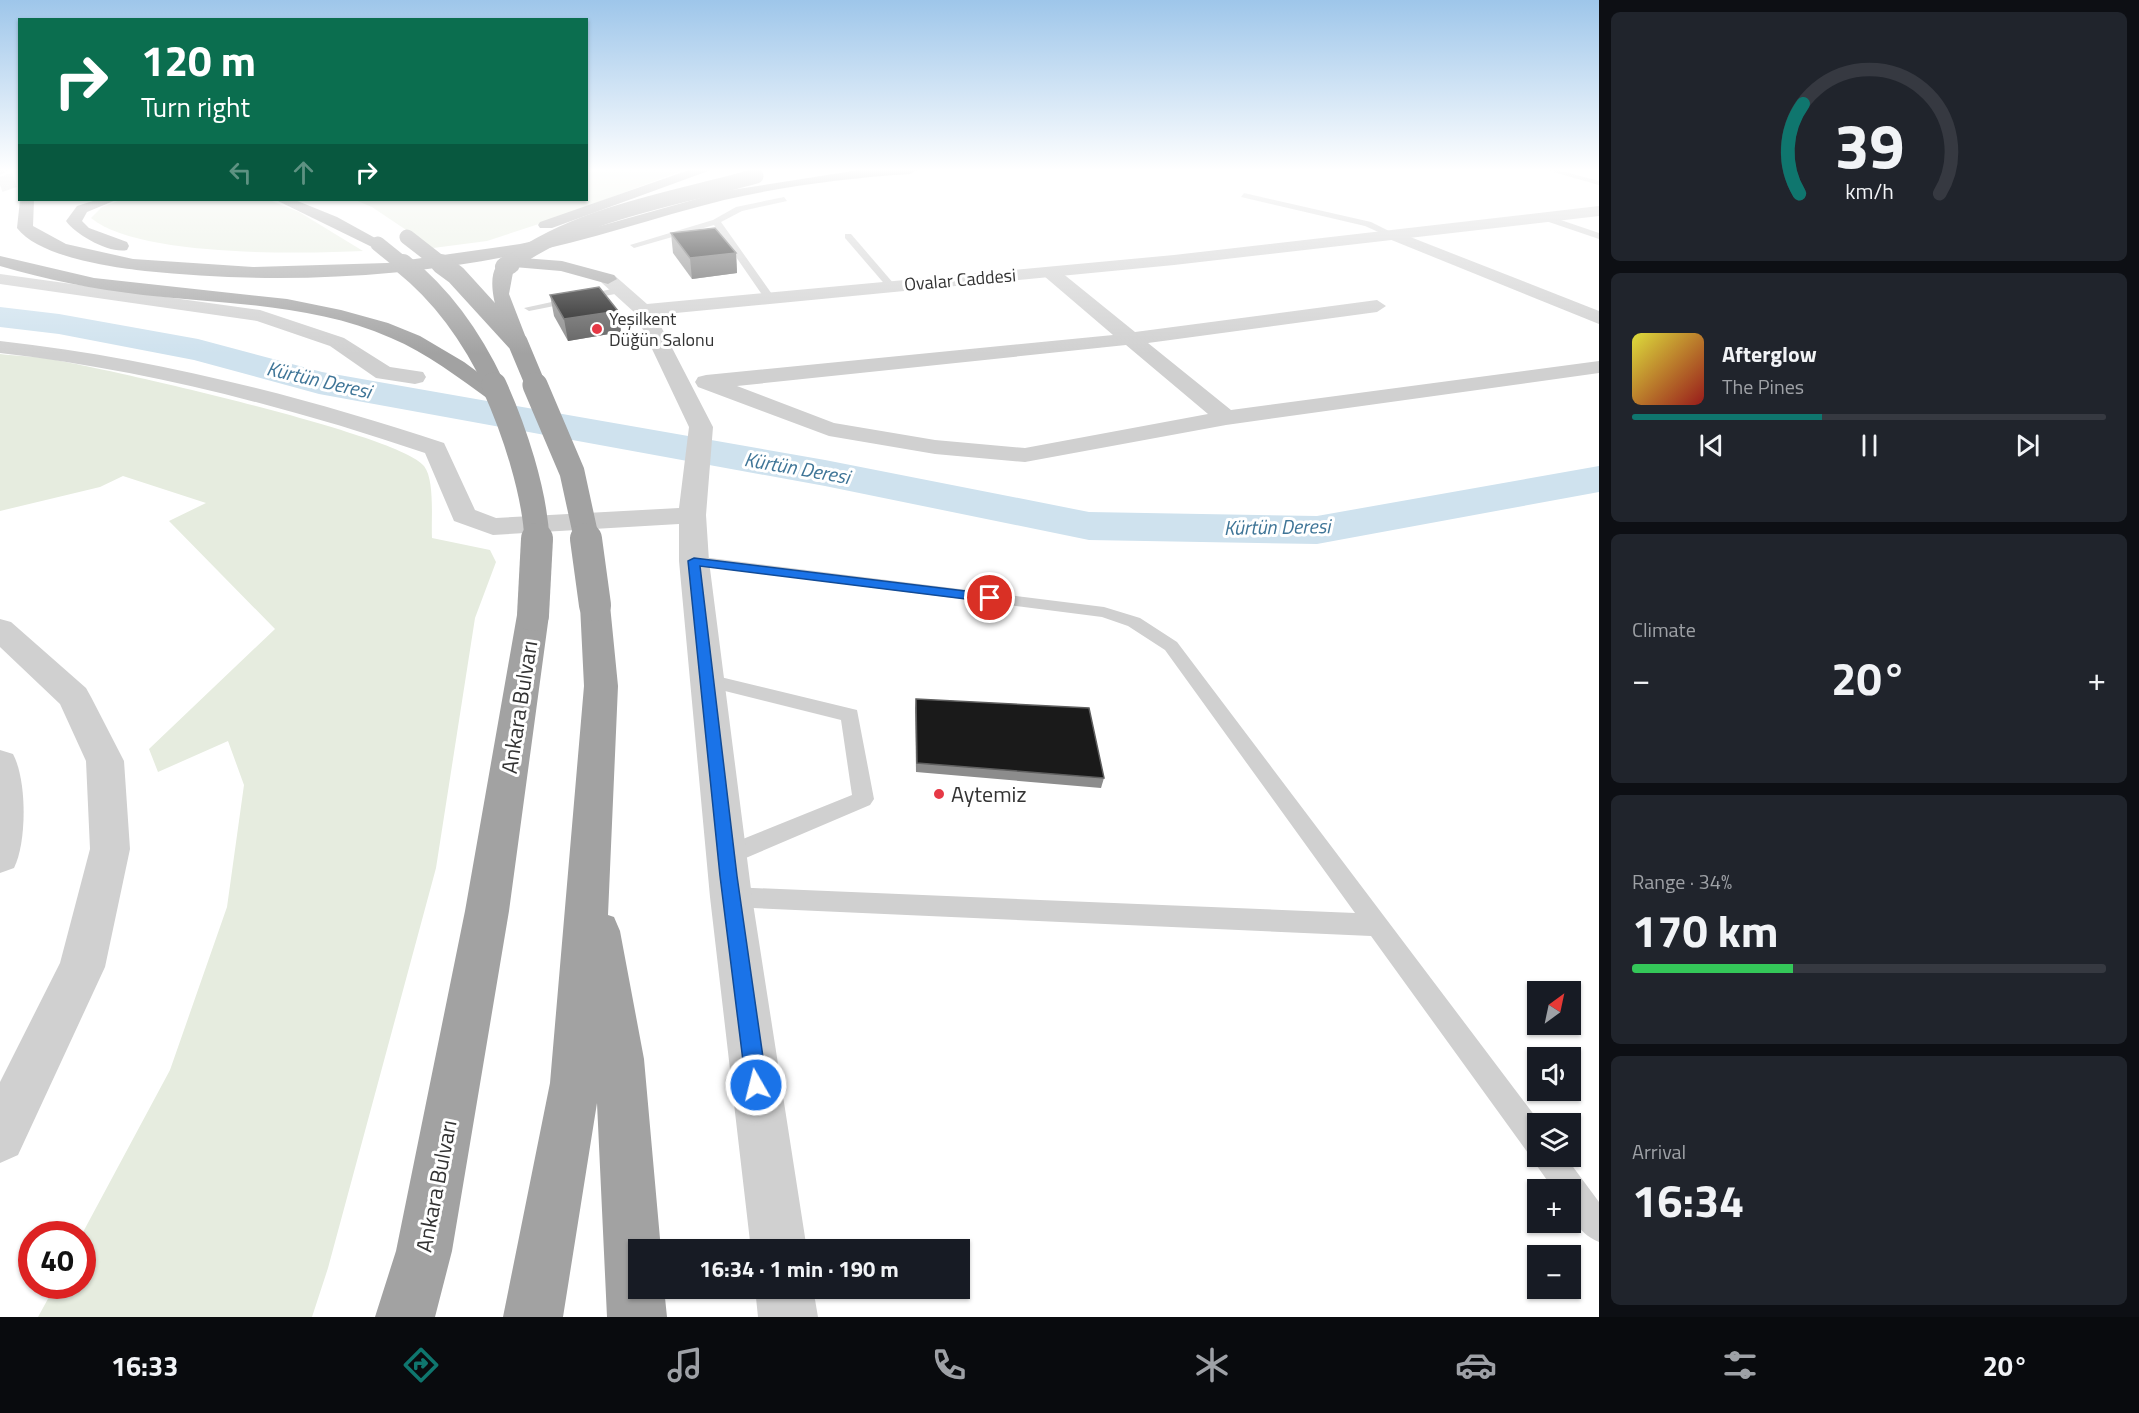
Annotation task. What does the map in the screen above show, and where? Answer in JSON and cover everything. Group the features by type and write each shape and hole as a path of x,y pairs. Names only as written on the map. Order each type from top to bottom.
{"highway":[{"path":"31,231 59,247 103,258 159,267 229,271 356,270 526,262 586,271 608,269 604,241 619,231"},
{"path":"84,231 113,245 166,253 230,260 343,261 435,254 488,243 526,231"},
{"name":"Ankara Bulvarı","path":"378,231 392,236 456,275 518,343 572,472 584,522 596,604 601,686 576,1083 533,1317"},
{"path":"518,343 500,294 505,267 539,242 566,231"},
{"path":"411,266 506,252 594,231"},
{"name":"Ankara Bulvarı","path":"392,236 431,288 463,325 487,365 512,428 529,493 537,546 533,615 487,911 424,1251 405,1317"},
{"path":"0,261 32,272 139,289 257,299 325,311 383,327 423,345 499,396"},
{"path":"588,873 619,1059 637,1317"}],"street":[{"name":"Ovalar Caddesi","path":"643,310 1050,272 1433,231"},
{"path":"1395,236 1599,318"},
{"path":"608,269 643,310 700,427 693,512 694,561 731,897 778,1239"},
{"path":"1050,272 1226,418"},
{"path":"0,279 133,300 260,316 337,342 384,373 415,377"},
{"path":"680,385 1130,339 1377,306"},
{"path":"0,346 48,351 198,378 335,414 435,448 464,515 493,527 693,512"},
{"path":"706,382 829,429 935,447 1025,455 1226,418 1599,367"},
{"path":"0,629 74,697 105,761 110,849 82,967 0,1137"},
{"path":"0,764 3,845 0,856"},
{"path":"786,1299 788,1317"}],"lane":[{"path":"634,245 682,231"},
{"path":"723,231 769,297"},
{"path":"1385,231 1395,236"},
{"path":"848,236 891,286"},
{"path":"529,308 608,269"},
{"path":"694,561 1104,612 1134,622 1171,646 1527,1128"},
{"path":"708,680 850,714 863,799 726,856"},
{"path":"731,897 1376,925"},
{"path":"1555,1167 1599,1227"}],"shaded area":[{"path":"116,231 331,231 363,251 301,253 221,250 145,240"},
{"path":"408,231 516,231 487,241 433,248"},
{"path":"0,354 38,357 185,388 309,420 363,437 403,453 424,466 427,472 432,500 432,538 490,550 496,562 475,618 436,868 328,1268 312,1317 38,1317 48,1299 96,1299 96,1221 89,1221 170,1070 227,907 244,785 228,741 158,772 149,749 275,629 169,521 206,503 123,476 100,487 0,511"}],"building":[{"path":"718,231 736,253 690,258 671,233"},
{"path":"599,287 618,311 564,319 550,295"},
{"path":"916,699 1089,708 1104,778 917,763"}],"waterway":[{"name":"Kürtün Deresi","path":"0,317 59,324 198,350 319,383 825,473 1089,526 1317,530 1599,479"}],"place":[{"name":"Yeşilkent Düğün Salonu","path":"597,329"},
{"name":"Aytemiz","path":"939,794"}],"route":[{"path":"756,1085 728,876 694,561 990,598"}]}
